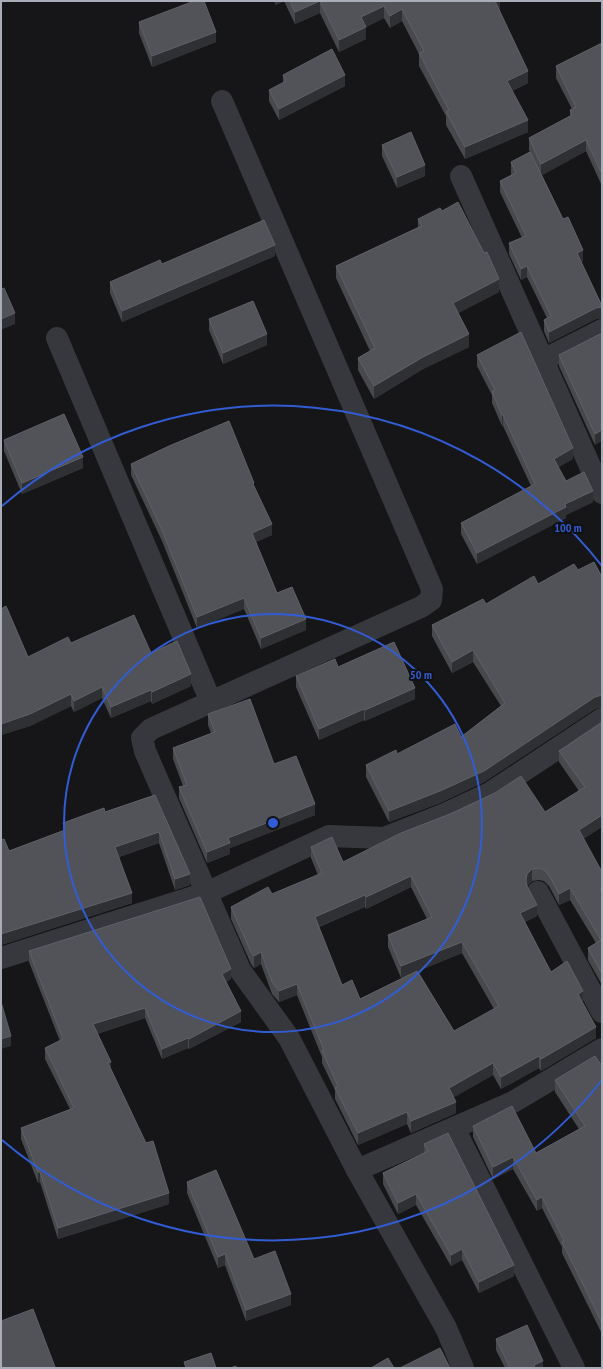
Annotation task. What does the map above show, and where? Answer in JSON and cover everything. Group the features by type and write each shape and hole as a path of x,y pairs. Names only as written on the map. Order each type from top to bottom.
{"street":[{"path":"222,102 432,589 431,600 422,607 151,729 142,738 145,751 240,970 289,1038 357,1170 446,1328 462,1368"},
{"path":"461,176 602,494"},
{"path":"543,360 602,330"},
{"path":"57,338 211,702"},
{"path":"1,958 206,894 328,836 384,838 445,814 490,793 602,718"},
{"path":"538,892 602,1012"},
{"path":"357,1170 513,1102 602,1049"},
{"path":"454,1128 574,1368"}],"building":[{"path":"194,1 204,1 216,32 152,56 139,22"},
{"path":"290,1 320,1 295,12"},
{"path":"320,1 495,1 528,71 507,81 528,120 465,147 446,112 449,110 419,53 424,51 402,9 390,16 384,6 361,17 366,27 339,40"},
{"path":"602,43 602,174 586,140 541,164 529,138 572,115 570,110 576,107 556,66"},
{"path":"332,49 345,75 279,109 269,90 286,81 283,75"},
{"path":"411,132 425,165 397,177 382,145"},
{"path":"530,152 563,219 568,217 583,250 577,253 602,306 549,332 544,320 551,316 527,266 521,269 509,243 526,236 500,181 516,173 511,162"},
{"path":"458,202 484,253 487,252 499,279 453,303 469,334 423,357 374,386 358,358 375,348 336,266 422,226 418,219 440,208 442,211"},
{"path":"264,220 275,245 122,311 110,282 160,260 162,264"},
{"path":"4,288 15,313 1,319 1,289"},
{"path":"253,301 267,334 223,353 209,319"},
{"path":"521,332 573,448 554,459 566,481 584,472 593,491 565,504 566,507 477,553 461,523 535,484 492,392 495,390 477,355"},
{"path":"602,333 602,430 595,434 559,355"},
{"path":"64,414 83,457 22,483 4,440"},
{"path":"229,421 254,483 253,484 272,524 252,533 277,593 292,587 306,619 261,638 244,598 197,617 162,530 131,464 169,446"},
{"path":"594,562 602,577 602,695 595,697 484,771 440,791 389,811 366,765 396,750 397,754 455,724 461,737 505,703 473,650 452,662 432,625 483,599 486,604 534,576 538,584 574,564 578,570"},
{"path":"6,606 28,657 68,637 71,643 134,615 151,653 177,641 191,674 152,692 151,690 111,707 102,687 74,701 71,694 30,714 1,724 1,609"},
{"path":"394,642 415,688 319,729 296,676 335,659 338,667"},
{"path":"250,699 274,764 296,756 315,804 228,838 230,843 207,852 179,787 187,785 173,748 215,732 208,714"},
{"path":"602,722 602,815 579,830 602,872 602,887 600,888 602,892 602,974 588,948 601,940 570,888 559,894 549,875 544,870 539,868 532,869 527,874 526,880 527,886 537,905 520,913 551,972 567,961 583,991 578,994 596,1027 541,1059 539,1056 501,1077 493,1063 449,1088 456,1102 411,1121 407,1112 358,1133 335,1088 338,1086 322,1051 324,1050 297,984 279,991 272,982 261,952 254,956 251,952 231,907 268,887 272,894 322,873 311,847 332,837 343,862 401,833 450,814 495,793 521,776 545,812 585,787 559,751","holes":["411,876 432,917 388,935 401,966 462,942 499,1006 454,1031 417,971 360,999 352,980 342,985 315,917 365,895 366,897"]},
{"path":"155,795 190,874 175,879 159,832 115,847 132,893 1,934 1,840 4,839 9,851 65,830 63,823 104,808 105,812"},
{"path":"200,897 231,969 222,974 241,1011 189,1039 188,1038 162,1049 145,1008 93,1024 111,1062 108,1063 146,1143 153,1141 169,1193 58,1228 40,1172 38,1172 21,1128 74,1108 45,1048 63,1039 29,951"},
{"path":"1,1002 11,1036 1,1039"},
{"path":"595,1056 602,1066 602,1323 562,1242 564,1241 542,1197 537,1200 513,1157 493,1167 473,1126 512,1106 536,1153 585,1126 555,1080"},
{"path":"448,1133 514,1265 479,1282 462,1249 451,1255 416,1194 398,1203 383,1173 428,1151 424,1144"},
{"path":"216,1170 254,1259 275,1251 291,1294 246,1310 225,1254 218,1257 187,1182"},
{"path":"33,1309 55,1367 1,1368 1,1321"},
{"path":"527,1325 543,1361 534,1365 535,1368 510,1368 496,1339"},
{"path":"440,1348 450,1368 400,1368"},
{"path":"211,1353 216,1368 186,1368 184,1362"},
{"path":"388,1358 394,1368 371,1368"}]}
